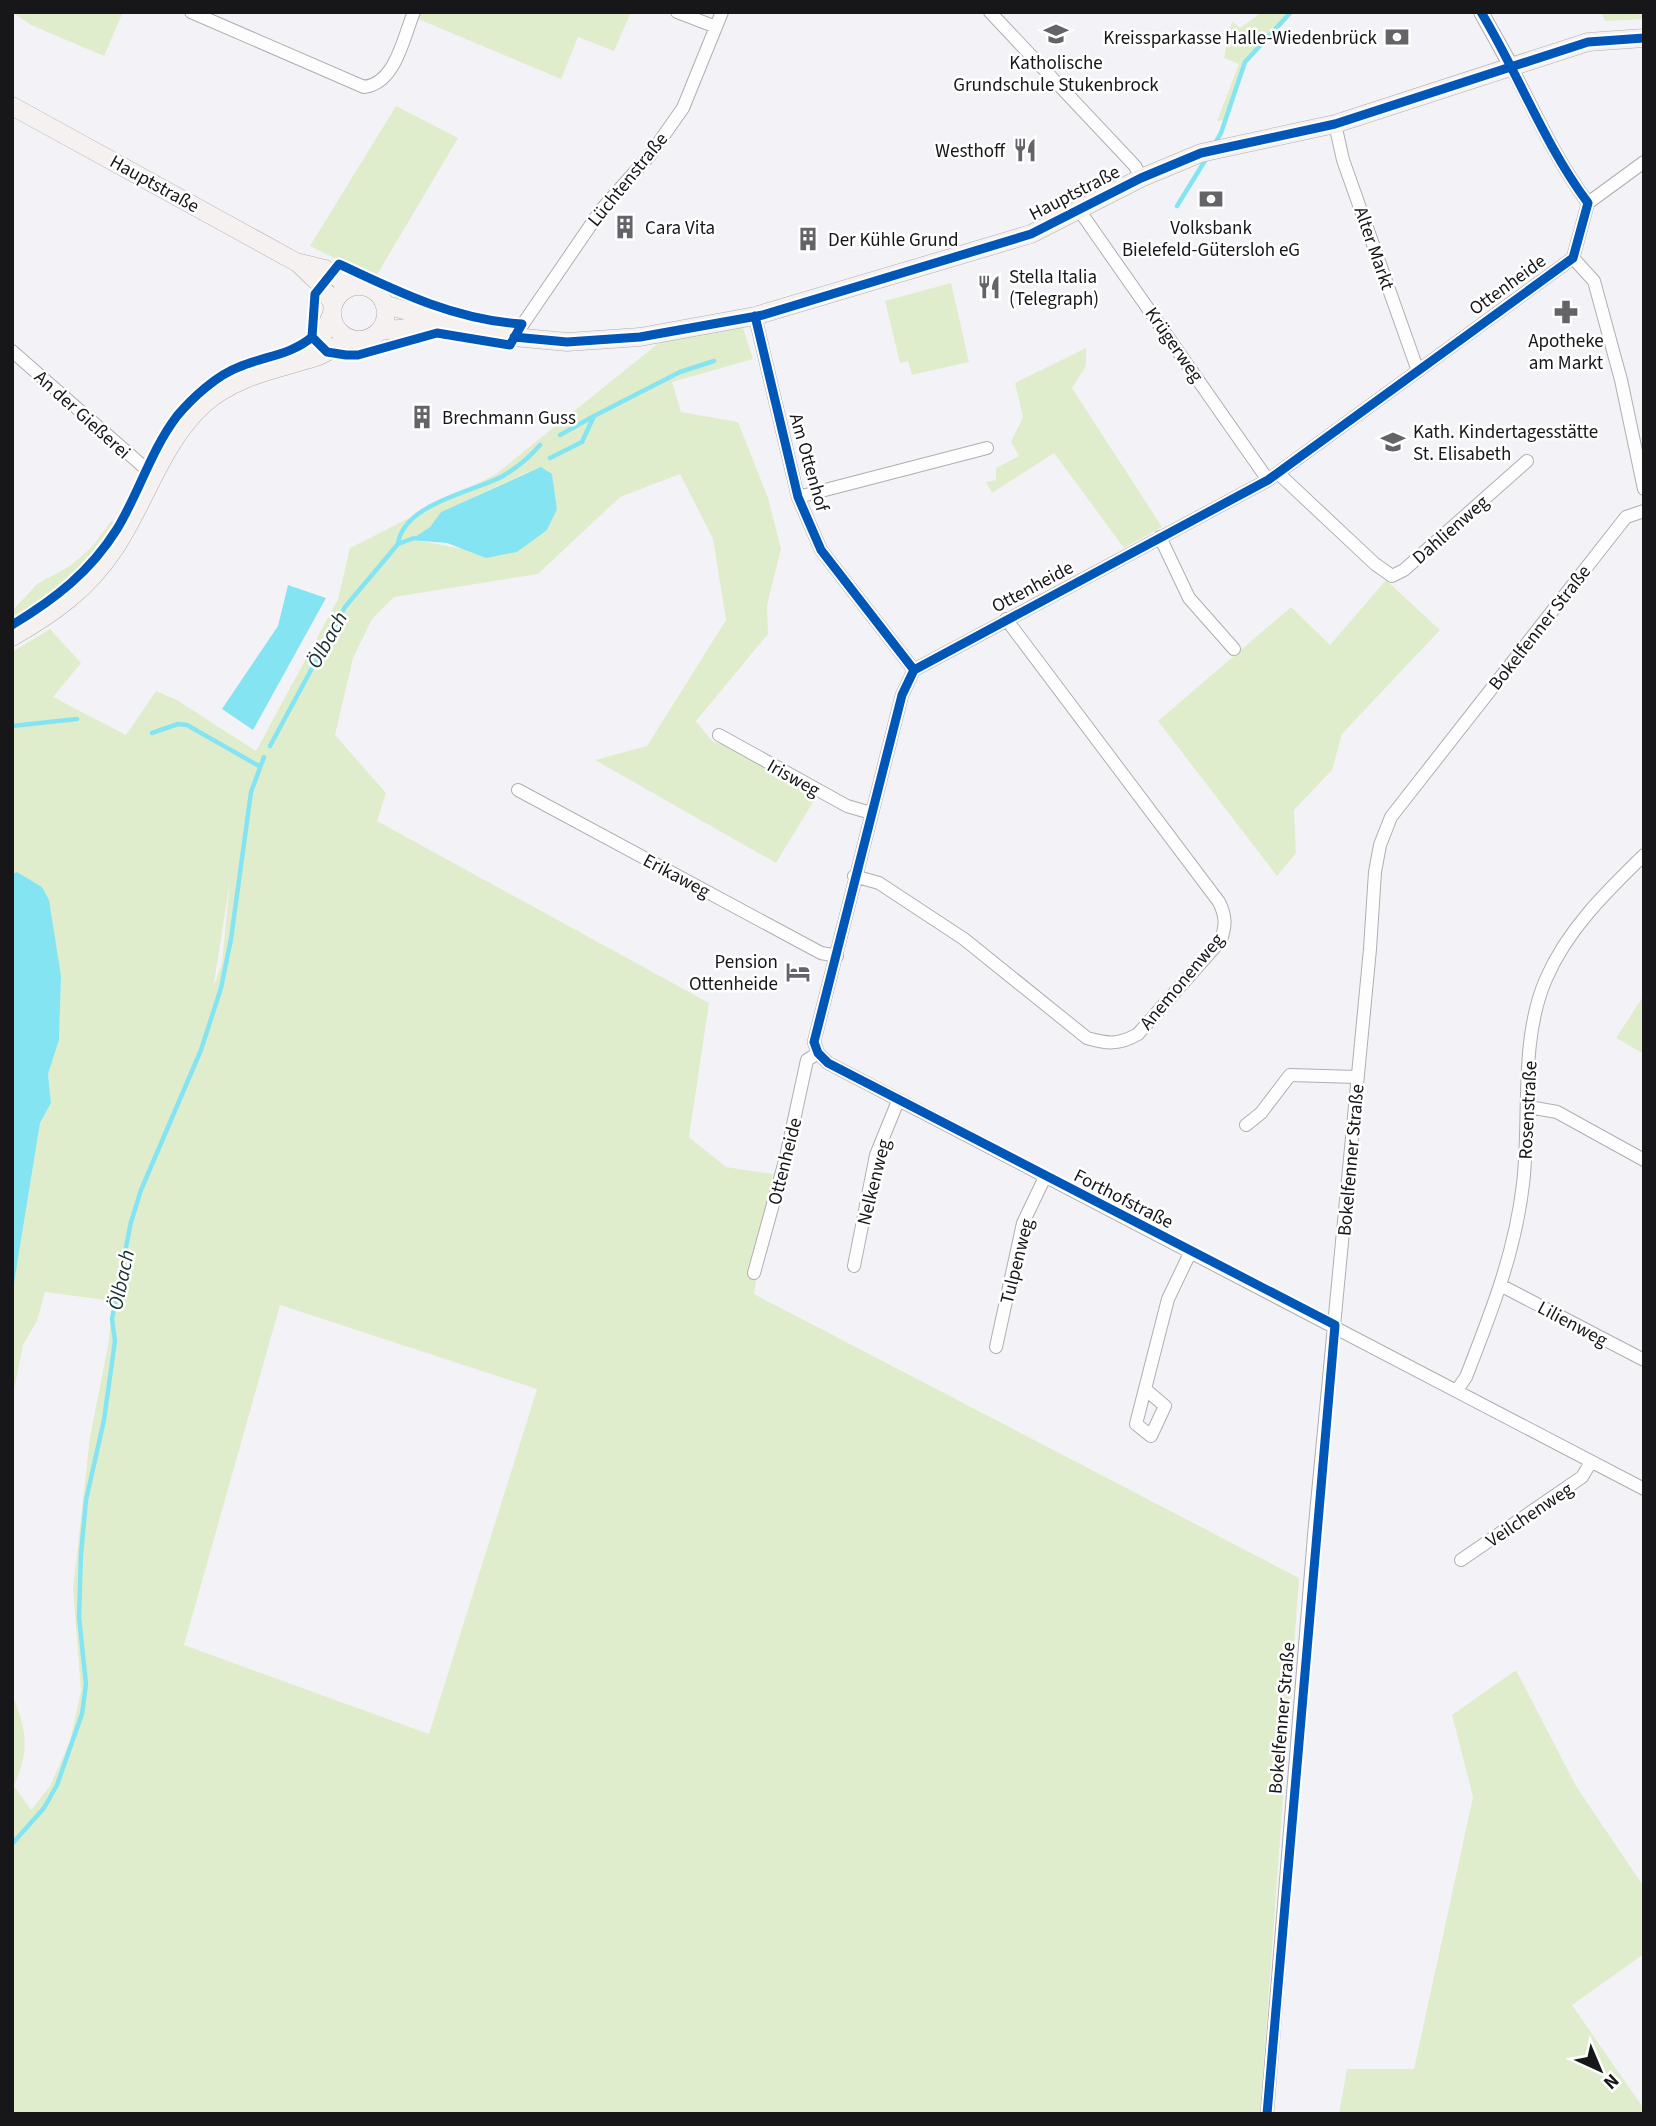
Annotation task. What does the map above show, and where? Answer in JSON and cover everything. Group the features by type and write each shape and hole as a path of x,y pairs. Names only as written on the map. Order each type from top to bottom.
{"main road":[{"name":"Hauptstraße","path":"384,304 453,325 514,337 567,342 640,337 755,316 1031,234 1141,177 1201,153 1335,124 1588,42 1644,38"},
{"name":"Hauptstraße","path":"12,106 296,262 325,270 351,287"},
{"name":"Hauptstraße","path":"296,262 320,284 332,310"},
{"path":"12,637 55,613 88,585 116,547 181,429 204,404 225,388 255,373 316,357 348,339 365,340 379,331 386,318 384,304 371,289 351,287 344,290 332,310 320,342 302,359"},
{"path":"332,310 336,330 348,339"},
{"name":"Hauptstraße","path":"379,331 453,325"}],"street":[{"path":"191,12 364,87 377,86 389,74 414,12"},
{"path":"677,12 716,27"},
{"name":"Lüchtenstraße","path":"514,337 601,210 650,155 683,108 722,12"},
{"path":"990,12 1135,166 1141,177"},
{"path":"1480,12 1567,176 1588,203"},
{"name":"Alter Markt","path":"1335,124 1343,160 1418,371"},
{"path":"1644,162 1588,203 1573,258 1594,281 1621,380 1644,489"},
{"name":"Krügerweg","path":"1079,210 1273,476"},
{"name":"Ottenheide","path":"754,1273 786,1157 807,1060 818,1053 814,1042 837,956 854,876 902,695 914,670 1273,476 1573,258"},
{"name":"Am Ottenhof","path":"755,316 798,497 821,550 914,670"},
{"name":"An der Gießerei","path":"12,351 154,476"},
{"name":"Am Ottenhof","path":"798,497 987,448"},
{"name":"Dahlienweg","path":"1273,476 1392,576 1404,570 1528,461"},
{"name":"Bokelfenner Straße","path":"1267,2114 1374,872 1380,845 1391,817 1626,517 1644,511"},
{"path":"1160,537 1189,598 1234,649"},
{"name":"Anemonenweg","path":"854,876 879,883 964,939 1087,1038 1107,1044 1126,1041 1138,1034 1221,940 1226,927 1225,914 1219,902 1006,619"},
{"name":"Irisweg","path":"719,735 847,806 871,813"},
{"name":"Erikaweg","path":"518,790 821,953 837,956"},
{"name":"Rosenstraße","path":"1457,1390 1466,1377 1502,1286 1513,1246 1523,1184 1535,1014 1546,979 1572,932 1644,855"},
{"path":"818,1053 828,1063 898,1101"},
{"path":"1246,1125 1261,1113 1290,1075 1301,1073 1357,1077"},
{"name":"Forthofstraße","path":"898,1101 1335,1325 1644,1489"},
{"name":"Nelkenweg","path":"854,1266 876,1155 898,1101"},
{"path":"1529,1107 1558,1112 1644,1160"},
{"name":"Tulpenweg","path":"996,1347 1023,1223 1045,1177"},
{"path":"1145,1389 1168,1299 1191,1251"},
{"name":"Lilienweg","path":"1502,1286 1644,1360"},
{"name":"Veilchenweg","path":"1461,1560 1582,1477 1591,1462"}],"green space":[{"path":"12,12 123,12 104,56 31,25"},
{"path":"421,12 631,12 614,51 578,37 561,79 418,19"},
{"path":"1262,12 1294,12 1246,64 1227,120 1217,121 1239,64 1224,58 1232,21 1240,28"},
{"path":"1601,12 1644,12 1644,19 1605,21"},
{"path":"396,106 458,138 375,278 310,246"},
{"path":"951,283 969,362 912,375 908,361 900,363 885,301"},
{"path":"741,322 753,359 672,382 681,412 738,422 768,498 781,549 767,605 768,634 696,721 712,741 730,747 818,794 776,863 595,760 647,746 726,620 713,539 680,474 620,497 538,574 394,597 372,619 353,658 335,735 386,793 377,821 709,1003 689,1137 726,1167 773,1174 754,1294 1299,1578 1260,2114 12,2114 12,1694 21,1718 25,1740 23,1761 14,1786 31,1810 50,1786 70,1741 81,1691 73,1590 90,1437 108,1346 113,1301 45,1292 37,1321 23,1345 12,1400 12,1296 40,1123 51,1103 48,1074 59,1040 61,976 48,900 42,887 17,872 12,874 12,652 50,629 81,663 53,697 126,735 156,691 177,700 256,751 338,599 350,548 496,474 660,342","holes":["528,472 552,474 557,509 547,530 463,549 411,539 430,527 441,512","230,881 222,963 214,983","280,1305 537,1389 429,1734 184,1645"]},
{"path":"1086,348 1086,366 1072,388 1162,527 1124,548 1054,453 992,493 986,482 996,480 996,468 1019,456 1011,442 1023,417 1015,383"},
{"path":"111,521 114,522 75,576 12,622 12,611 37,584 70,566 92,547"},
{"path":"1386,580 1440,630 1342,734 1332,770 1294,810 1296,853 1277,876 1158,721 1291,607 1330,645"},
{"path":"1644,995 1644,1054 1616,1038"},
{"path":"1516,1670 1576,1786 1644,1887 1644,1954 1572,2005 1644,2109 1644,2114 1339,2114 1347,2069 1414,2069 1473,1797 1452,1715"}],"water":[{"path":"541,467 552,474 557,509 547,530 517,552 486,558 447,543 410,540 430,527 441,512"},
{"path":"288,585 326,598 253,730 222,709 278,626"},
{"path":"17,872 42,887 49,900 61,976 59,1040 48,1074 51,1103 40,1123 12,1296 12,874"}],"waterway":[{"name":"Ölbach","path":"1214,145 1221,133 1245,62 1291,12"},
{"name":"Ölbach","path":"1177,206 1206,159"},
{"name":"Ölbach","path":"550,458 582,442 594,416 680,372 714,361"},
{"name":"Ölbach","path":"560,435 594,416"},
{"name":"Ölbach","path":"398,544 403,530 426,509 503,476 523,462 540,445"},
{"name":"Ölbach","path":"270,746 345,607 398,544 414,538"},
{"path":"12,726 77,719"},
{"path":"152,733 178,724 187,725 259,766"},
{"name":"Ölbach","path":"12,1844 44,1808 57,1785 82,1714 86,1684 79,1617 81,1554 86,1500 104,1420 115,1341 112,1319 131,1222 141,1190 201,1050 221,988 231,939 251,792 264,757"}],"cycle path":[{"path":"1267,2114 1335,1325 828,1063 818,1053 814,1042 902,695 914,670 1268,480 1573,258 1588,203 1558,157 1481,12"},
{"path":"514,337 567,342 640,337 763,315 1031,234 1141,178 1201,153 1335,124 1588,42 1644,38"},
{"path":"12,625 43,605 95,558 125,515 168,429 190,402 214,381 231,371 287,352 312,337 315,294 339,264 450,311 522,324 510,345 437,333 358,355 327,352 312,337"},
{"path":"755,316 798,497 821,550 914,670"}],"place":[{"name":"Katholische Grundschule Stukenbrock","path":"1056,34"},
{"name":"Kreissparkasse Halle-Wiedenbrück","path":"1397,37"},
{"name":"Westhoff","path":"1025,150"},
{"name":"Volksbank Bielefeld-Gütersloh eG","path":"1211,199"},
{"name":"Cara Vita","path":"625,227"},
{"name":"Der Kühle Grund","path":"808,239"},
{"name":"Stella Italia (Telegraph)","path":"989,287"},
{"name":"Apotheke am Markt","path":"1566,312"},
{"name":"Brechmann Guss","path":"422,417"},
{"name":"Kath. Kindertagesstätte St. Elisabeth","path":"1393,442"},
{"name":"Pension Ottenheide","path":"798,972"}]}
